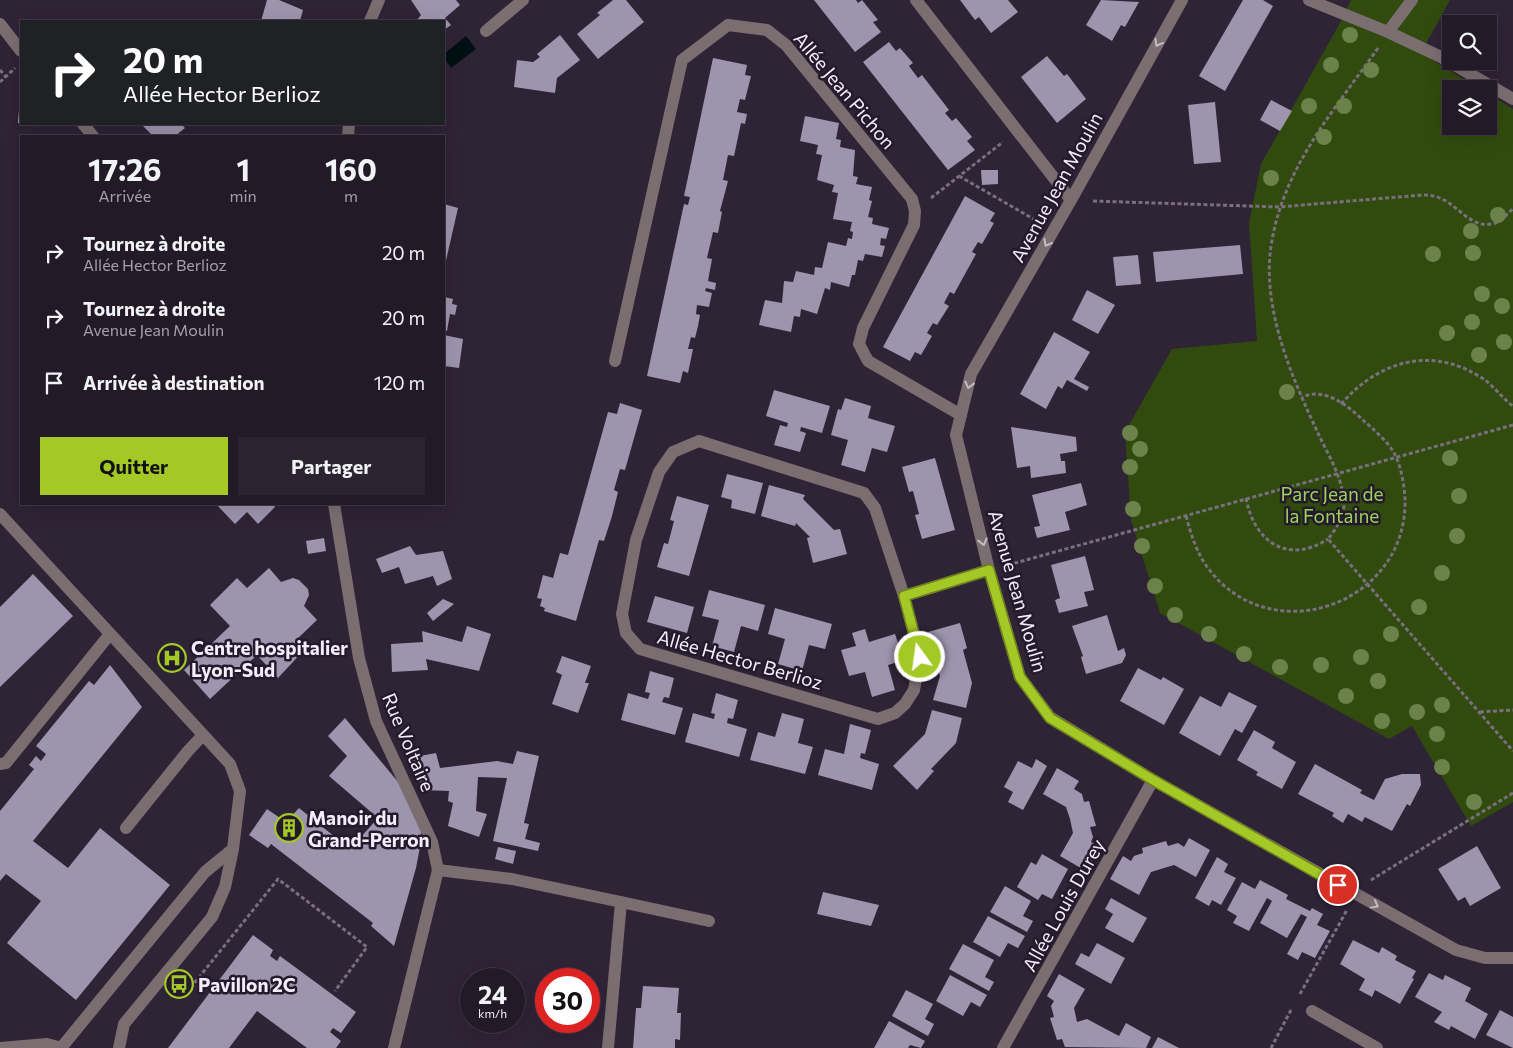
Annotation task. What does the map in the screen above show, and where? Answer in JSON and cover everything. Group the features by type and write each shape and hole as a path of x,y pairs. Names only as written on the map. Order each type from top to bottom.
{"street":[{"path":"370,20 379,0"},
{"path":"486,31 523,0"},
{"path":"916,0 1071,200"},
{"name":"Avenue Jean Moulin","path":"1182,0 1071,200 971,374 956,435 989,570 1020,677 1050,718 1153,780 1456,950 1485,958 1513,958"},
{"path":"1309,0 1441,56 1513,99"},
{"path":"1388,32 1412,0"},
{"path":"0,24 20,50"},
{"name":"Allée Jean Pichon","path":"615,361 682,60 728,25 767,30 786,45 912,199 915,211"},
{"path":"84,125 93,135"},
{"path":"915,211 914,225 863,328 859,344 868,362 961,416"},
{"name":"Allée Hector Berlioz","path":"699,441 864,493 876,508 904,596 920,657 914,690 905,704 894,713 878,719 640,649 626,633 622,614 636,540 659,472 673,452 699,441"},
{"name":"Rue Voltaire","path":"334,505 359,658 376,721 432,842 438,870 394,1048"},
{"path":"0,514 230,764 240,790 233,849 225,887 212,917 124,1024 119,1048"},
{"path":"904,596 989,570"},
{"path":"0,764 6,763 110,634"},
{"path":"126,828 203,735"},
{"name":"Allée Louis Durey","path":"1004,1048 1153,780"},
{"path":"0,1048 47,1044 61,1048 205,872 233,849"},
{"path":"438,870 512,879 709,921"},
{"path":"608,1048 621,902"},
{"path":"1312,1011 1377,1048"}],"path":[{"path":"1246,498 1249,514 1255,526 1263,536 1282,548 1293,551 1316,546 1328,539 1338,527 1344,504 1336,473 1285,355 1272,302 1269,273 1271,246 1286,189 1328,115 1388,32"},
{"path":"0,70 6,77 0,82"},
{"path":"915,211 1017,131"},
{"path":"959,176 1054,230"},
{"path":"1071,200 1280,207 1422,195 1434,196 1445,200 1480,224 1492,224 1502,220 1513,209"},
{"path":"1342,404 1362,382 1378,372 1401,363 1427,360 1454,366 1475,374 1494,388 1513,406"},
{"path":"1186,516 1195,546 1208,568 1226,586 1254,603 1286,611 1321,609 1341,602 1367,585 1388,560 1402,529 1405,495 1396,457 1385,441 1356,414 1342,404 1318,393 1302,397"},
{"path":"989,570 1513,425"},
{"path":"1328,539 1513,751"},
{"path":"1479,712 1513,710"},
{"path":"1299,997 1355,894 1376,876 1513,793"},
{"path":"174,988 184,996 278,879 367,947 335,991"},
{"path":"1270,1048 1294,1005"}],"green space":[{"name":"Parc Jean de la Fontaine","path":"1351,0 1450,0 1421,53 1442,66 1442,70 1449,70 1465,80 1442,80 1442,135 1497,135 1497,99 1513,109 1513,802 1471,826 1412,726 1389,739 1160,613 1131,520 1125,432 1172,349 1257,341 1249,223 1261,164"}],"shaded area":[{"path":"466,36 476,49 451,68 445,59 445,53"}],"building":[{"path":"267,0 279,0 303,10 300,20 261,20"},
{"path":"411,0 456,0 460,5 445,18 451,25 445,29 445,20 417,20 421,15"},
{"path":"613,0 626,0 644,22 598,59 577,34 600,15 597,13"},
{"path":"814,0 856,0 858,3 862,0 878,20 873,22 881,32 855,52"},
{"path":"960,0 1008,0 1018,12 991,33 979,17 975,20"},
{"path":"1101,0 1139,2 1125,27 1121,25 1112,41 1086,25"},
{"path":"1243,0 1263,0 1273,6 1225,91 1199,76"},
{"path":"560,35 580,60 557,78 555,93 514,87 517,60 533,62 540,57 537,54"},
{"path":"889,42 896,51 900,48 913,63 909,66 918,78 922,75 949,110 945,113 952,121 956,118 972,137 967,141 975,150 948,170 863,62"},
{"path":"1047,56 1064,76 1067,74 1086,99 1057,123 1021,77"},
{"path":"713,58 747,65 745,75 751,76 745,100 740,99 737,112 747,114 745,124 741,123 734,156 728,155 723,180 728,181 720,211 722,212 718,233 713,232 707,258 712,259 708,281 716,283 715,290 706,288 705,291 712,293 709,307 697,305 696,314 700,315 695,338 691,337 688,349 693,349 688,373 683,371 680,383 647,376 684,204 688,205 690,197 684,196"},
{"path":"1271,100 1292,111 1280,131 1260,120"},
{"path":"1215,102 1221,162 1194,164 1188,105"},
{"path":"19,109 20,124 18,123"},
{"path":"805,116 839,123 836,139 841,140 840,147 855,150 853,176 858,177 856,184 872,187 869,200 872,201 868,217 873,218 872,224 889,228 886,239 881,238 880,245 885,246 882,257 865,254 863,261 858,260 855,275 852,275 849,287 831,282 830,290 825,288 817,314 801,309 800,317 794,316 791,332 759,325 765,300 782,303 784,281 793,282 796,271 814,275 815,267 822,268 828,242 846,246 848,238 852,239 853,232 850,231 852,222 833,219 838,193 832,192 834,185 817,180 822,155 816,154 818,145 800,141"},
{"path":"142,125 182,125 185,128 176,135 152,135"},
{"path":"981,170 998,170 998,184 982,185"},
{"path":"965,196 995,213 990,221 994,223 982,244 978,242 972,252 976,254 954,294 950,292 944,303 949,306 937,325 933,323 927,333 932,336 921,355 915,352 910,361 883,347"},
{"path":"445,204 458,208 445,265"},
{"path":"1240,245 1243,274 1156,282 1153,252"},
{"path":"1138,255 1141,284 1116,286 1113,257"},
{"path":"1087,290 1115,305 1098,334 1072,320"},
{"path":"445,297 453,299 452,304 457,305 455,315 450,314 447,331 445,331"},
{"path":"1054,332 1090,352 1074,379 1089,387 1087,391 1067,380 1062,389 1058,386 1046,409 1020,394"},
{"path":"445,335 463,339 459,368 445,366"},
{"path":"774,390 830,406 822,433 801,427 800,431 806,433 800,452 774,445 780,425 787,427 788,423 766,416"},
{"path":"845,398 871,406 868,418 895,426 887,452 872,448 865,472 841,465 848,440 831,435 838,409 841,410"},
{"path":"620,403 642,410 625,470 620,469 614,490 618,492 612,516 604,541 599,540 576,621 544,611 545,608 540,606 542,599 537,598 543,575 553,578 560,553 568,555 608,412 617,414"},
{"path":"1011,427 1076,437 1077,451 1060,454 1061,461 1065,461 1066,473 1031,478 1030,466 1017,468"},
{"path":"935,458 955,530 922,539 915,515 919,514 913,491 909,492 902,467"},
{"path":"727,474 763,483 755,514 731,508 732,500 721,497"},
{"path":"1081,483 1087,505 1065,512 1070,530 1037,538 1034,527 1040,526 1032,495"},
{"path":"769,485 805,495 803,499 834,530 840,529 847,554 813,563 807,538 810,537 796,523 795,526 761,516"},
{"path":"677,496 709,505 689,576 657,567 664,543 668,544 674,521 670,520"},
{"path":"217,505 274,505 275,507 258,524 247,512 235,524"},
{"path":"324,538 326,551 308,554 306,541"},
{"path":"410,546 416,555 443,551 452,579 437,586 433,576 405,584 399,567 382,573 376,559"},
{"path":"1085,556 1094,590 1084,592 1088,606 1059,613 1055,600 1060,598 1051,565"},
{"path":"269,568 281,582 293,578 299,580 308,589 309,595 304,606 317,620 295,641 304,650 278,678 257,655 210,699 184,670 230,626 210,605 237,578 247,588"},
{"path":"33,574 73,616 0,687 0,607"},
{"path":"709,590 765,605 758,631 741,626 734,652 712,646 719,620 702,616"},
{"path":"655,596 694,607 687,633 647,622"},
{"path":"443,599 454,604 433,621 427,613"},
{"path":"775,608 832,624 825,649 809,645 802,671 778,664 785,639 768,634"},
{"path":"1107,615 1118,651 1124,648 1126,655 1122,663 1086,674 1081,657 1083,656 1072,626"},
{"path":"960,623 967,648 963,650 972,683 966,708 933,700 940,676 928,632"},
{"path":"467,626 491,634 479,671 426,659 428,670 392,672 391,644 423,642 422,631 462,642"},
{"path":"865,629 869,642 895,634 904,660 888,665 895,690 872,697 865,672 849,676 841,650 856,646 852,633"},
{"path":"562,656 591,666 585,683 589,683 578,713 552,704 562,675 556,672"},
{"path":"110,665 142,707 33,841 68,868 100,828 170,885 76,1000 7,943 41,901 6,874 0,881 0,811 34,769 29,765 36,756 41,761 46,754 36,746 89,681 94,685"},
{"path":"1138,668 1161,680 1163,677 1184,689 1164,725 1120,701"},
{"path":"650,671 674,678 669,698 664,697 662,702 683,708 675,735 621,720 628,693 648,699 650,693 645,692"},
{"path":"1229,692 1257,706 1242,733 1235,729 1220,756 1179,733 1200,696 1221,707"},
{"path":"716,693 738,700 733,719 728,718 727,723 747,729 739,757 685,742 693,713 714,719 715,714 711,713"},
{"path":"932,710 962,718 956,743 931,769 934,771 917,790 893,766 925,734"},
{"path":"782,713 804,719 798,743 813,747 805,774 750,760 758,732 775,737"},
{"name":"Manoir du Grand-Perron","path":"345,718 413,800 421,818 421,842 416,868 394,946 371,926 373,923 271,844 268,848 249,835 267,809 286,822 299,808 350,849 378,818 329,776 347,756 328,736"},
{"path":"850,724 871,730 865,754 861,753 860,758 879,764 872,790 818,775 825,749 844,754"},
{"path":"1254,730 1275,742 1272,748 1296,762 1282,789 1256,775 1258,772 1237,760"},
{"path":"517,751 539,756 524,823 529,824 525,839 540,843 538,851 493,841 507,778 478,777 476,811 487,814 479,837 448,826 453,803 448,801 449,791 423,790 409,758 436,753 440,768 497,761 513,764"},
{"path":"1036,759 1047,766 1023,810 1008,802 1013,792 1004,787 1018,761 1032,768"},
{"path":"1315,764 1362,790 1360,793 1374,800 1385,779 1402,774 1420,774 1421,785 1410,806 1407,804 1392,831 1365,817 1362,822 1348,814 1343,823 1332,816 1334,813 1298,794"},
{"path":"1057,768 1079,781 1074,789 1082,794 1084,802 1089,801 1096,826 1090,827 1093,837 1091,842 1100,847 1086,871 1060,856 1073,833 1070,819 1066,807 1043,794"},
{"path":"1189,838 1210,850 1196,877 1174,865 1151,872 1139,895 1110,879 1123,856 1131,861 1134,856 1143,853 1142,848 1166,841 1168,846 1178,843 1184,847"},
{"path":"1477,846 1501,888 1470,906 1465,897 1458,901 1438,869"},
{"path":"498,847 516,851 513,864 495,859"},
{"path":"1042,854 1068,869 1052,899 1042,894 1038,900 1017,887 1031,862 1036,865"},
{"path":"1217,857 1228,864 1224,872 1236,878 1221,905 1212,900 1209,906 1195,898"},
{"path":"1260,880 1288,895 1286,899 1310,911 1312,908 1323,914 1317,925 1330,931 1315,958 1302,952 1298,960 1287,954 1307,917 1301,914 1287,938 1260,923 1272,901 1267,898 1249,931 1233,923 1237,916 1227,910 1242,882 1255,889"},
{"path":"1005,886 1031,901 1023,916 1033,921 1027,932 990,912"},
{"path":"823,892 879,905 871,926 817,914"},
{"path":"1111,898 1147,918 1133,943 1105,928 1113,914 1105,909"},
{"path":"988,916 1025,936 1018,948 1008,943 1000,957 973,942"},
{"path":"253,935 273,950 270,956 277,961 280,956 356,1012 341,1033 333,1028 330,1032 341,1041 336,1048 307,1048 257,1011 229,1048 168,1048"},
{"path":"1353,940 1379,953 1382,947 1397,956 1395,960 1416,971 1412,978 1414,979 1400,1004 1375,990 1372,997 1359,990 1365,979 1340,964"},
{"path":"1097,943 1125,958 1111,984 1075,964 1081,953 1089,957"},
{"path":"963,944 994,960 985,977 994,982 989,991 949,969"},
{"path":"1429,973 1443,980 1445,975 1471,988 1465,1001 1488,1014 1475,1039 1451,1026 1449,1030 1434,1022 1442,1012 1415,997"},
{"path":"1059,974 1085,989 1074,1008 1077,1022 1087,1019 1119,1036 1126,1023 1151,1037 1146,1048 1065,1047 1062,1039 1057,1040 1050,1018 1054,1017 1051,1006 1054,1001 1047,996"},
{"path":"950,975 987,995 980,1007 971,1002 963,1016 936,1001"},
{"path":"643,986 679,988 677,1013 681,1013 680,1040 675,1039 675,1048 633,1048 636,1008 641,1008"},
{"path":"906,990 933,1004 925,1019 934,1024 928,1036 892,1016"},
{"path":"1500,1010 1513,1017 1513,1048 1486,1035"},
{"path":"889,1021 925,1041 921,1048 910,1045 908,1048 874,1048"},
{"path":"1158,1037 1179,1048 1152,1048"}],"place":[{"name":"Centre hospitalier Lyon-Sud","path":"172,658"},
{"name":"Manoir du Grand-Perron","path":"289,828"},
{"name":"Pavillon 2C","path":"179,984"}],"route":[{"path":"920,657 904,596 989,570 1020,677 1050,718 1153,780 1338,885"}]}
